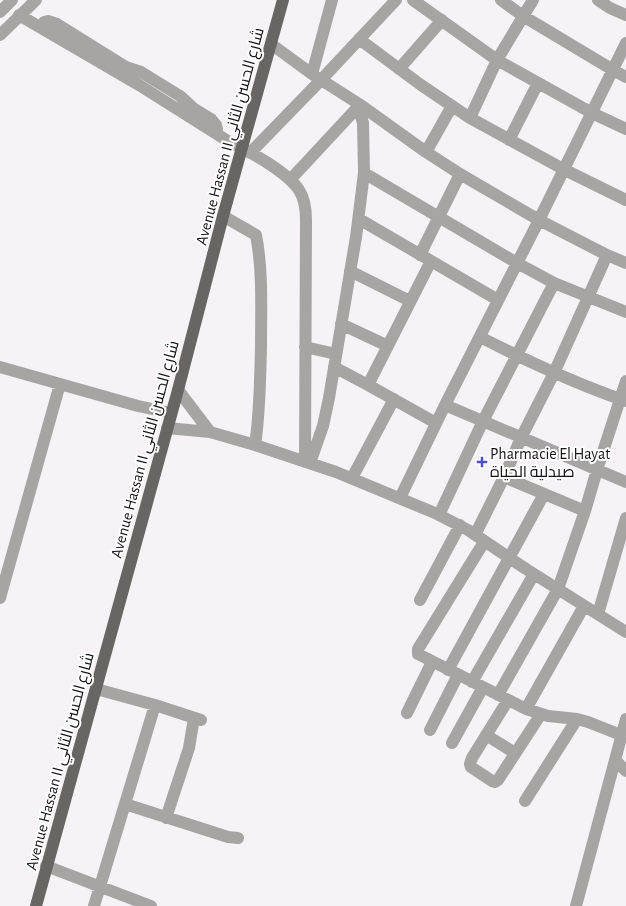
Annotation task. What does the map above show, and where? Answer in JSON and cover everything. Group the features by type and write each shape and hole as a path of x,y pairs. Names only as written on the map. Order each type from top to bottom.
{"main road":[{"name":"Avenue Hassan II شارع الحسن الثاني","path":"36,906 178,390 223,216 246,150 283,0"}],"street":[{"path":"0,35 36,0"},
{"path":"316,77 332,0"},
{"path":"246,150 316,77 360,39 396,0"},
{"path":"414,0 497,60 592,113 626,129"},
{"path":"501,0 523,16 626,77"},
{"path":"470,118 497,60 533,0"},
{"path":"598,0 610,8 626,15"},
{"path":"22,13 233,138 246,150"},
{"path":"399,69 442,20"},
{"path":"43,25 230,142 246,150 290,180 300,190 305,203 306,220 306,417 308,463"},
{"path":"360,39 399,69 470,118 565,170 626,200"},
{"path":"271,44 358,107 460,174 539,220 607,255 626,262"},
{"path":"400,498 445,405 565,170 626,44"},
{"path":"509,140 538,83"},
{"path":"426,152 452,106"},
{"path":"308,463 323,426 359,219 364,173 363,123 358,107"},
{"path":"290,180 358,107"},
{"path":"364,173 517,263 554,283 626,312"},
{"path":"420,255 460,174"},
{"path":"223,216 256,235 259,251 261,320 260,398 259,421 255,445"},
{"path":"359,219 498,300"},
{"path":"607,255 554,373 521,438 480,538 418,649 418,654 526,709 541,714 577,719 621,736"},
{"path":"368,385 431,261"},
{"path":"350,271 410,301"},
{"path":"439,515 483,421 554,283"},
{"path":"341,324 388,346"},
{"path":"480,337 516,356 554,373 623,400"},
{"path":"306,347 336,354"},
{"path":"0,366 138,406 171,413"},
{"path":"334,367 436,423"},
{"path":"541,714 498,780 495,782 492,781 471,767 470,764 472,758 486,735 503,697 558,589 585,511 597,470 623,400 626,381"},
{"path":"0,598 60,384"},
{"path":"178,390 210,432"},
{"path":"352,478 394,399"},
{"path":"445,405 626,482"},
{"path":"167,428 210,432 255,445 352,478 439,515 460,525 626,632"},
{"path":"504,477 585,511"},
{"path":"430,730 453,672 544,494"},
{"path":"598,614 626,518"},
{"path":"420,600 460,525"},
{"path":"472,682 534,574"},
{"path":"526,709 584,606"},
{"path":"407,713 432,662"},
{"path":"452,743 483,687"},
{"path":"96,690 155,705 198,719 166,818"},
{"path":"94,906 155,705"},
{"path":"525,801 577,719"},
{"path":"576,906 626,719"},
{"path":"486,735 515,753"},
{"path":"614,760 626,771"},
{"path":"125,804 228,837 238,838"},
{"path":"46,866 151,906"}],"place":[{"name":"Pharmacie El Hayat صيدلية الحياة","path":"482,462"}]}
